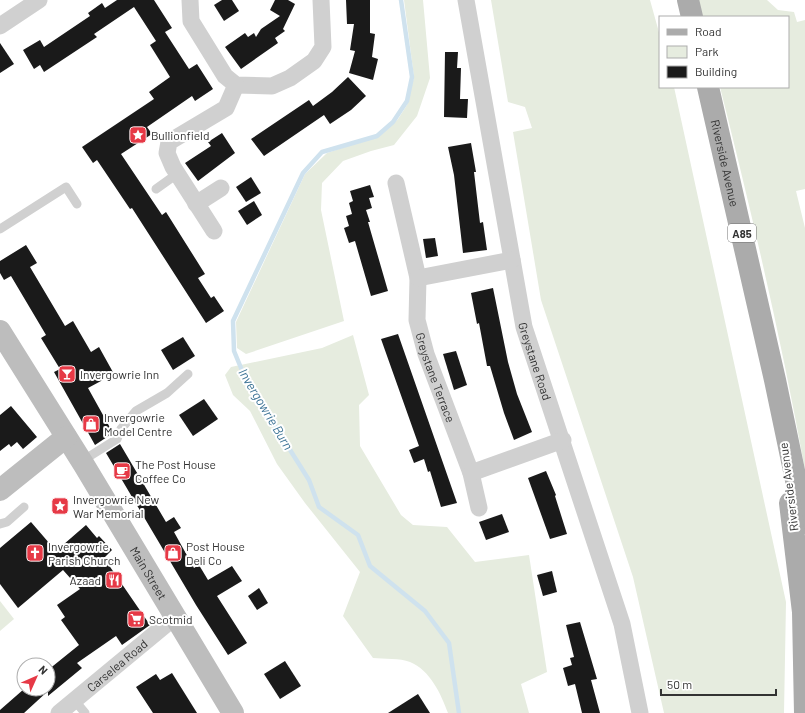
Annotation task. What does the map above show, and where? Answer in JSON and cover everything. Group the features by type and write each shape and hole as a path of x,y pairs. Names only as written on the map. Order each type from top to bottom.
{"main road":[{"path":"688,0 692,16"},
{"name":"Riverside Avenue","path":"708,88 775,380 805,523"},
{"name":"Riverside Avenue","path":"775,380 803,612 805,713"}],"street":[{"path":"0,26 39,0"},
{"path":"190,0 191,21 226,76 236,85 272,86 290,78 314,61 323,47 321,0"},
{"name":"Greystane Road","path":"466,0 524,327 622,624 640,713"},
{"path":"214,231 176,174 167,153 169,142 226,108 236,85"},
{"name":"Greystane Terrace","path":"396,183 418,278 417,320 426,354 471,473 479,508"},
{"path":"196,204 221,188"},
{"path":"418,278 512,260"},
{"name":"Main Street","path":"0,331 82,461 233,713"},
{"path":"0,490 66,437"},
{"path":"471,473 562,440"},
{"name":"Carselea Road","path":"59,713 80,707 175,617"}],"lane":[{"path":"156,189 176,174"},
{"path":"0,229 66,187 77,204"},
{"path":"82,461 117,439 121,429 136,411 167,393 188,374"},
{"path":"0,524 7,522 24,507"}],"green space":[{"path":"404,0 423,0 430,78 417,116 394,145 343,161 322,183 321,210 344,321 246,354 237,348 236,322 305,174 327,153 381,135 398,119 407,105 414,77"},
{"path":"491,0 650,0 659,32 659,88 674,88 786,602 784,713 664,713 633,577 541,300 513,132 532,128 525,107 508,102"},
{"path":"698,0 767,0 778,10 794,12 797,22 805,20 805,189 796,191 805,228 805,470 787,374 766,278 720,88 789,88 789,16 702,16"},
{"path":"353,335 369,395 359,405 360,446 401,515 413,525 447,527 475,562 529,555 547,672 521,684 529,713 448,713 434,683 417,666 402,660 373,658 343,616 360,572 305,503 277,464 250,411 233,395 225,375 231,367 322,348"},
{"path":"0,601 14,619 0,631"}],"building":[{"path":"117,0 154,0 172,28 165,32 189,69 197,64 213,89 195,101 192,96 147,127 152,134 121,154 162,215 166,212 205,274 198,278 211,298 214,296 224,311 206,323 132,208 130,209 97,160 93,163 82,147 154,99 149,92 170,77 150,45 156,41 134,7 94,34 97,37 44,72 40,65 34,69 23,50 40,40 44,47 90,16 88,13 102,3 105,8"},
{"path":"222,0 232,0 239,11 224,21 214,5"},
{"path":"275,0 288,0 295,4 283,29 285,31 275,38 278,43 241,69 225,47 245,33 248,37 254,33 256,37 261,29 280,16 270,10"},
{"path":"346,0 370,0 370,33 375,34 372,57 378,59 373,80 349,73 355,51 350,50 354,24 347,24"},
{"path":"0,43 14,64 0,73"},
{"path":"445,52 458,52 457,68 461,68 460,99 468,99 467,118 444,117"},
{"path":"348,77 366,96 351,110 330,124 324,115 264,156 251,139 309,100 313,106 332,92"},
{"path":"222,133 235,153 198,181 185,163 211,146 208,142"},
{"path":"471,143 476,172 474,172 480,223 483,222 487,250 463,253 454,175 448,147"},
{"path":"251,177 261,193 246,202 236,187"},
{"path":"370,185 374,197 369,198 372,208 366,210 370,222 368,222 388,291 371,296 355,241 349,243 344,228 349,226 346,216 352,214 349,203 353,201 350,191"},
{"path":"254,201 262,215 247,225 238,211"},
{"path":"435,238 438,256 426,258 423,239"},
{"path":"26,245 37,263 30,267 65,326 73,321 91,352 99,347 114,374 88,388 113,433 95,445 54,372 60,369 41,338 46,335 11,276 4,280 0,273 0,261"},
{"path":"493,288 508,362 517,394 532,432 514,440 490,366 487,366 479,323 477,324 471,293"},
{"path":"398,334 457,503 441,507 430,471 428,472 424,459 414,463 409,450 419,446 381,339"},
{"path":"183,337 195,356 173,370 161,350"},
{"path":"456,351 467,385 454,390 443,354"},
{"path":"204,399 218,419 193,436 179,415"},
{"path":"11,406 37,437 23,449 17,442 11,447 9,444 0,451 0,415"},
{"path":"120,444 166,522 174,517 181,528 174,532 194,568 199,565 208,580 232,566 242,581 217,596 247,643 228,655 196,605 106,453"},
{"path":"546,471 556,495 555,496 567,534 550,539 528,478"},
{"path":"502,514 509,532 486,540 479,522"},
{"path":"31,522 56,551 86,525 97,538 99,536 112,550 104,558 150,625 122,645 116,636 77,663 82,668 56,689 56,664 79,645 61,620 65,617 57,605 80,589 63,570 18,608 0,584 0,548"},
{"path":"552,571 557,592 543,596 537,575"},
{"path":"259,588 268,603 257,610 248,596"},
{"path":"580,622 597,679 591,680 600,713 582,713 575,684 568,686 563,668 572,665 570,658 574,657 566,625"},
{"path":"285,661 301,686 280,699 264,674"},
{"path":"172,673 197,713 153,713 136,687 156,674 160,680"},
{"path":"418,694 430,713 388,713"},
{"path":"16,696 41,697 24,713 0,713 0,710"}],"waterway":[{"name":"Invergowrie Burn","path":"401,0 412,77 407,101 393,122 377,136 322,152 303,173 233,321 234,351 246,380 309,480 319,507 358,535 370,566 425,611 449,643 459,713"}],"place":[{"name":"Bullionfield","path":"138,135"},
{"name":"Invergowrie Inn","path":"67,374"},
{"name":"Invergowrie Model Centre","path":"91,424"},
{"name":"The Post House Coffee Co","path":"122,471"},
{"name":"Invergowrie New War Memorial","path":"60,506"},
{"name":"Invergowrie Parish Church","path":"35,553"},
{"name":"Post House Deli Co","path":"173,553"},
{"name":"Azaad","path":"114,580"},
{"name":"Scotmid","path":"136,619"}]}
